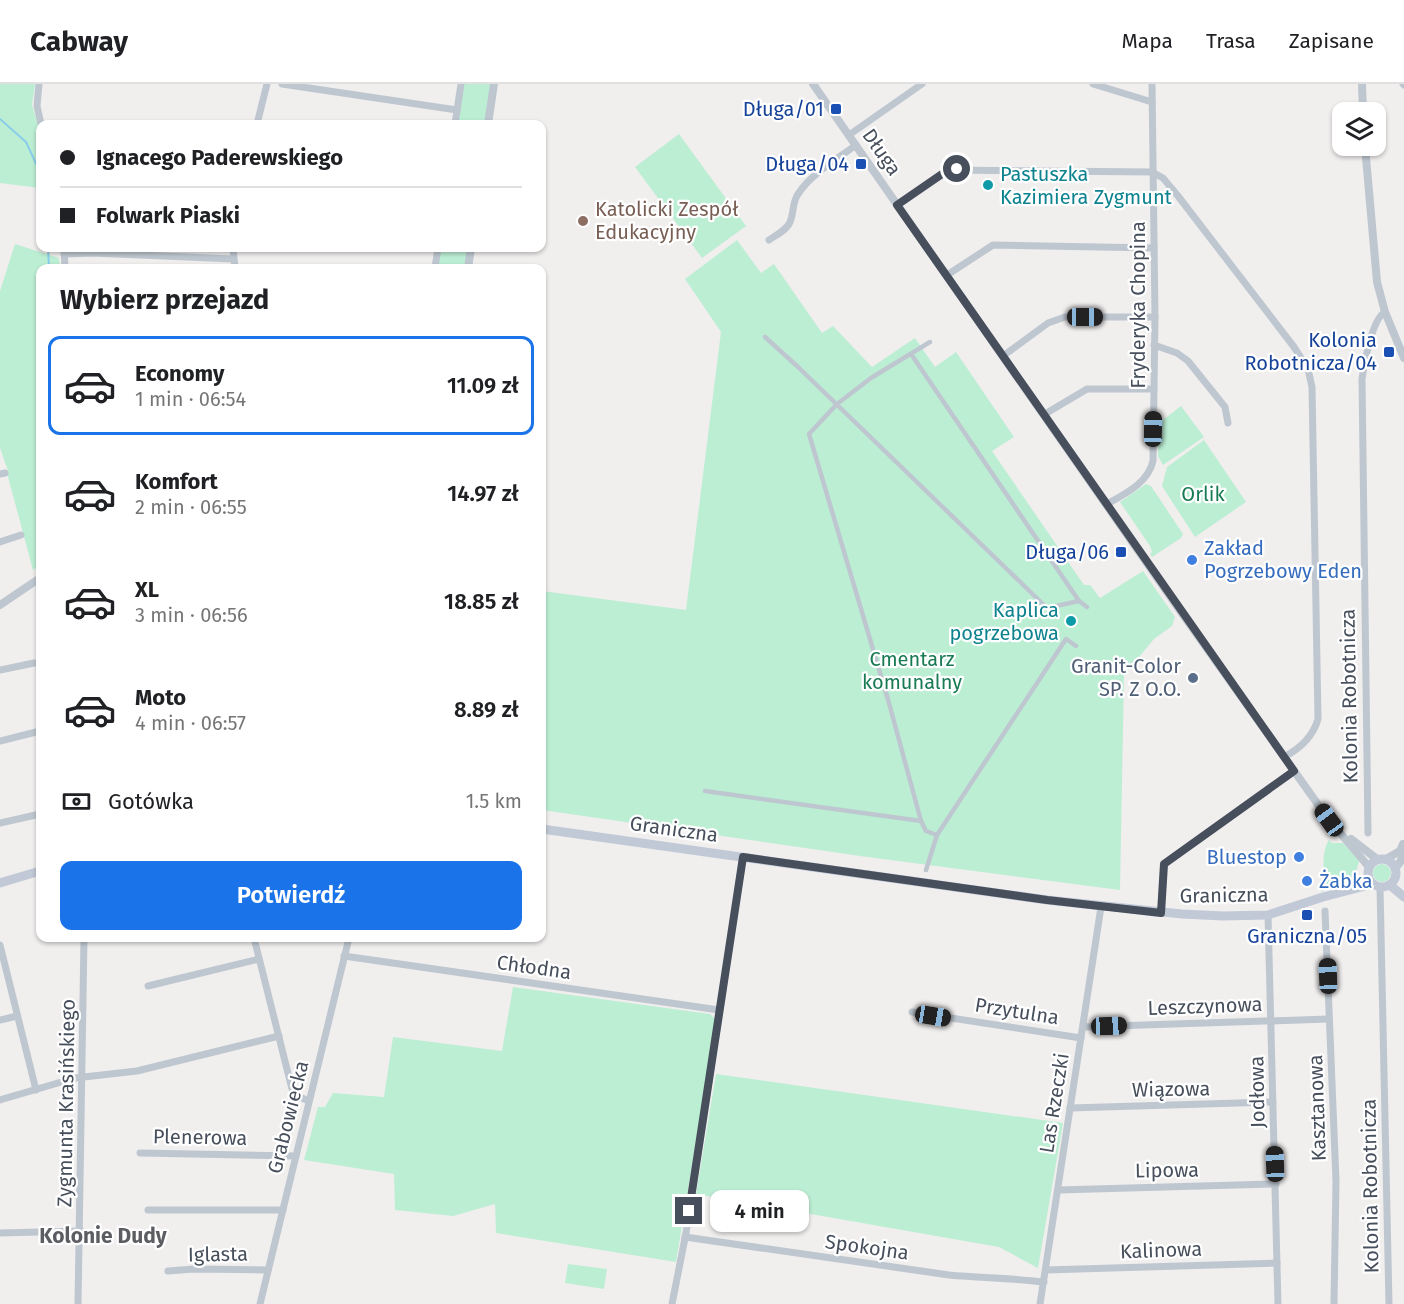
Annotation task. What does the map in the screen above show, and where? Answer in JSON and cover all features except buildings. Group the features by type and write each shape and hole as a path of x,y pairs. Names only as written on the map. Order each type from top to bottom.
{"main road":[{"name":"Graniczna","path":"546,830 1101,908 1161,913 1223,916 1268,915 1376,879"},
{"path":"1382,859 1399,874 1394,881 1376,879 1382,859"},
{"path":"0,882 36,872"},
{"name":"Długa","path":"1376,879 1404,897"}],"street":[{"path":"39,84 37,106 40,120"},
{"path":"258,120 267,84"},
{"path":"282,84 457,110"},
{"path":"456,120 461,84"},
{"path":"489,120 494,84"},
{"name":"Długa","path":"813,84 1284,757 1329,820 1376,879"},
{"path":"849,135 922,84"},
{"path":"1093,84 1152,102"},
{"name":"Fryderyka Chopina","path":"1107,504 1141,482 1151,470 1153,461 1155,248 1152,84"},
{"path":"1362,84 1363,102"},
{"path":"769,240 786,228 790,222 793,206 799,193 819,172 856,146"},
{"path":"1366,156 1378,289 1404,358"},
{"path":"897,205 949,170 1152,172 1163,178 1178,196 1294,347 1311,376 1318,719 1315,731 1308,740 1284,757"},
{"path":"947,275 993,245 1155,248"},
{"path":"78,252 233,259"},
{"path":"233,252 234,264"},
{"name":"Kolonia Robotnicza","path":"1368,833 1362,379 1378,319 1385,312"},
{"path":"1003,356 1048,322 1056,319 1065,317 1155,317"},
{"path":"765,337 1047,608 1079,601"},
{"path":"930,342 871,378 837,404 809,434 889,703 921,821 926,831 937,835"},
{"path":"1154,345 1177,353 1188,361 1225,407 1228,423"},
{"path":"911,354 1079,601 1087,607"},
{"path":"1045,414 1087,390 1154,389"},
{"path":"0,542 21,535"},
{"path":"0,605 36,581"},
{"path":"926,870 937,835 1066,639 1076,645"},
{"path":"0,670 34,663"},
{"path":"0,741 36,732"},
{"path":"1161,913 1164,864 1294,771"},
{"path":"705,791 921,821"},
{"path":"0,823 36,815"},
{"name":"Długa","path":"1339,830 1382,859"},
{"path":"1382,859 1400,851 1404,843"},
{"path":"1399,874 1404,843"},
{"path":"672,1304 685,1237 743,857"},
{"name":"Kolonia Robotnicza","path":"1376,879 1389,1304"},
{"name":"Las Rzeczki","path":"1040,1304 1101,908"},
{"name":"Kasztanowa","path":"1326,911 1336,1181 1334,1304"},
{"name":"Jodłowa","path":"1268,915 1278,1304"},
{"name":"Zygmunta Krasińskiego","path":"78,1304 81,1231 84,942"},
{"path":"255,942 292,1089 297,1096 309,1101"},
{"name":"Grabowiecka","path":"260,1304 348,942"},
{"path":"0,945 36,1090"},
{"name":"Chłodna","path":"344,956 719,1010"},
{"path":"148,986 260,959"},
{"name":"Przytulna","path":"912,1012 1081,1038"},
{"path":"0,1020 17,1016"},
{"name":"Leszczynowa","path":"1083,1027 1329,1019"},
{"path":"0,1100 82,1077 137,1071 279,1036"},
{"name":"Wiązowa","path":"1070,1108 1273,1102"},
{"name":"Plenerowa","path":"140,1153 296,1156"},
{"name":"Lipowa","path":"1058,1190 1276,1184"},
{"path":"148,1210 283,1210"},
{"path":"0,1233 81,1231"},
{"name":"Spokojna","path":"685,1237 949,1275 1044,1282"},
{"name":"Kalinowa","path":"1046,1270 1277,1263"},
{"name":"Iglasta","path":"168,1271 268,1270"}],"green space":[{"path":"0,84 35,84 32,105 36,120 36,188 0,183"},
{"path":"461,84 494,84 489,120 456,120"},
{"path":"679,134 746,226 702,258 635,167"},
{"name":"Cmentarz komunalny","path":"737,240 761,273 774,264 822,333 833,326 872,367 915,338 935,367 956,352 1014,437 992,451 1084,585 1090,585 1100,598 1143,571 1175,617 1172,626 1154,639 1124,675 1120,890 860,856 546,811 546,592 686,610 721,332 685,279"},
{"path":"15,244 59,258 60,264 36,264 36,568 33,570 0,448 0,291"},
{"path":"437,252 470,252 469,264 436,264"},
{"path":"1181,406 1204,437 1163,465 1158,456 1159,423"},
{"name":"Orlik","path":"1204,440 1246,502 1195,537 1162,486 1167,467"},
{"path":"1146,484 1151,486 1183,534 1181,538 1152,557 1150,546 1120,502"},
{"path":"1329,840 1332,843 1343,843 1359,861 1355,876 1321,892 1324,852"},
{"path":"1378,864 1386,864 1391,869 1389,880 1378,882 1373,877 1373,869"},
{"path":"513,987 710,1014 716,1020 676,1262 496,1233 495,1204 453,1216 395,1210 394,1174 304,1160 318,1107 325,1107 333,1093 384,1097 393,1037 502,1051"},
{"path":"716,1074 1063,1123 1038,1268 999,1247 696,1194"},
{"path":"568,1264 607,1269 604,1289 565,1283"}],"waterway":[{"path":"0,119 26,142 36,163"},
{"path":"48,252 49,264"}],"place":[{"name":"Długa/01","path":"836,109"},
{"name":"Długa/04","path":"861,164"},
{"name":"Pastuszka Kazimiera Zygmunt","path":"988,185"},
{"name":"Katolicki Zespół Edukacyjny","path":"583,221"},
{"name":"Kolonia Robotnicza/04","path":"1389,352"},
{"name":"Długa/06","path":"1121,552"},
{"name":"Zakład Pogrzebowy Eden","path":"1192,560"},
{"name":"Kaplica pogrzebowa","path":"1071,621"},
{"name":"Granit-Color SP. Z O.O.","path":"1193,678"},
{"name":"Bluestop","path":"1299,857"},
{"name":"Żabka","path":"1307,881"},
{"name":"Graniczna/05","path":"1307,915"}],"district":[{"name":"Kolonie Dudy","path":"103,1236"}],"route":[{"path":"689,1211 743,857 1101,908 1161,913 1164,864 1294,771 897,205 942,174 957,169"}]}
